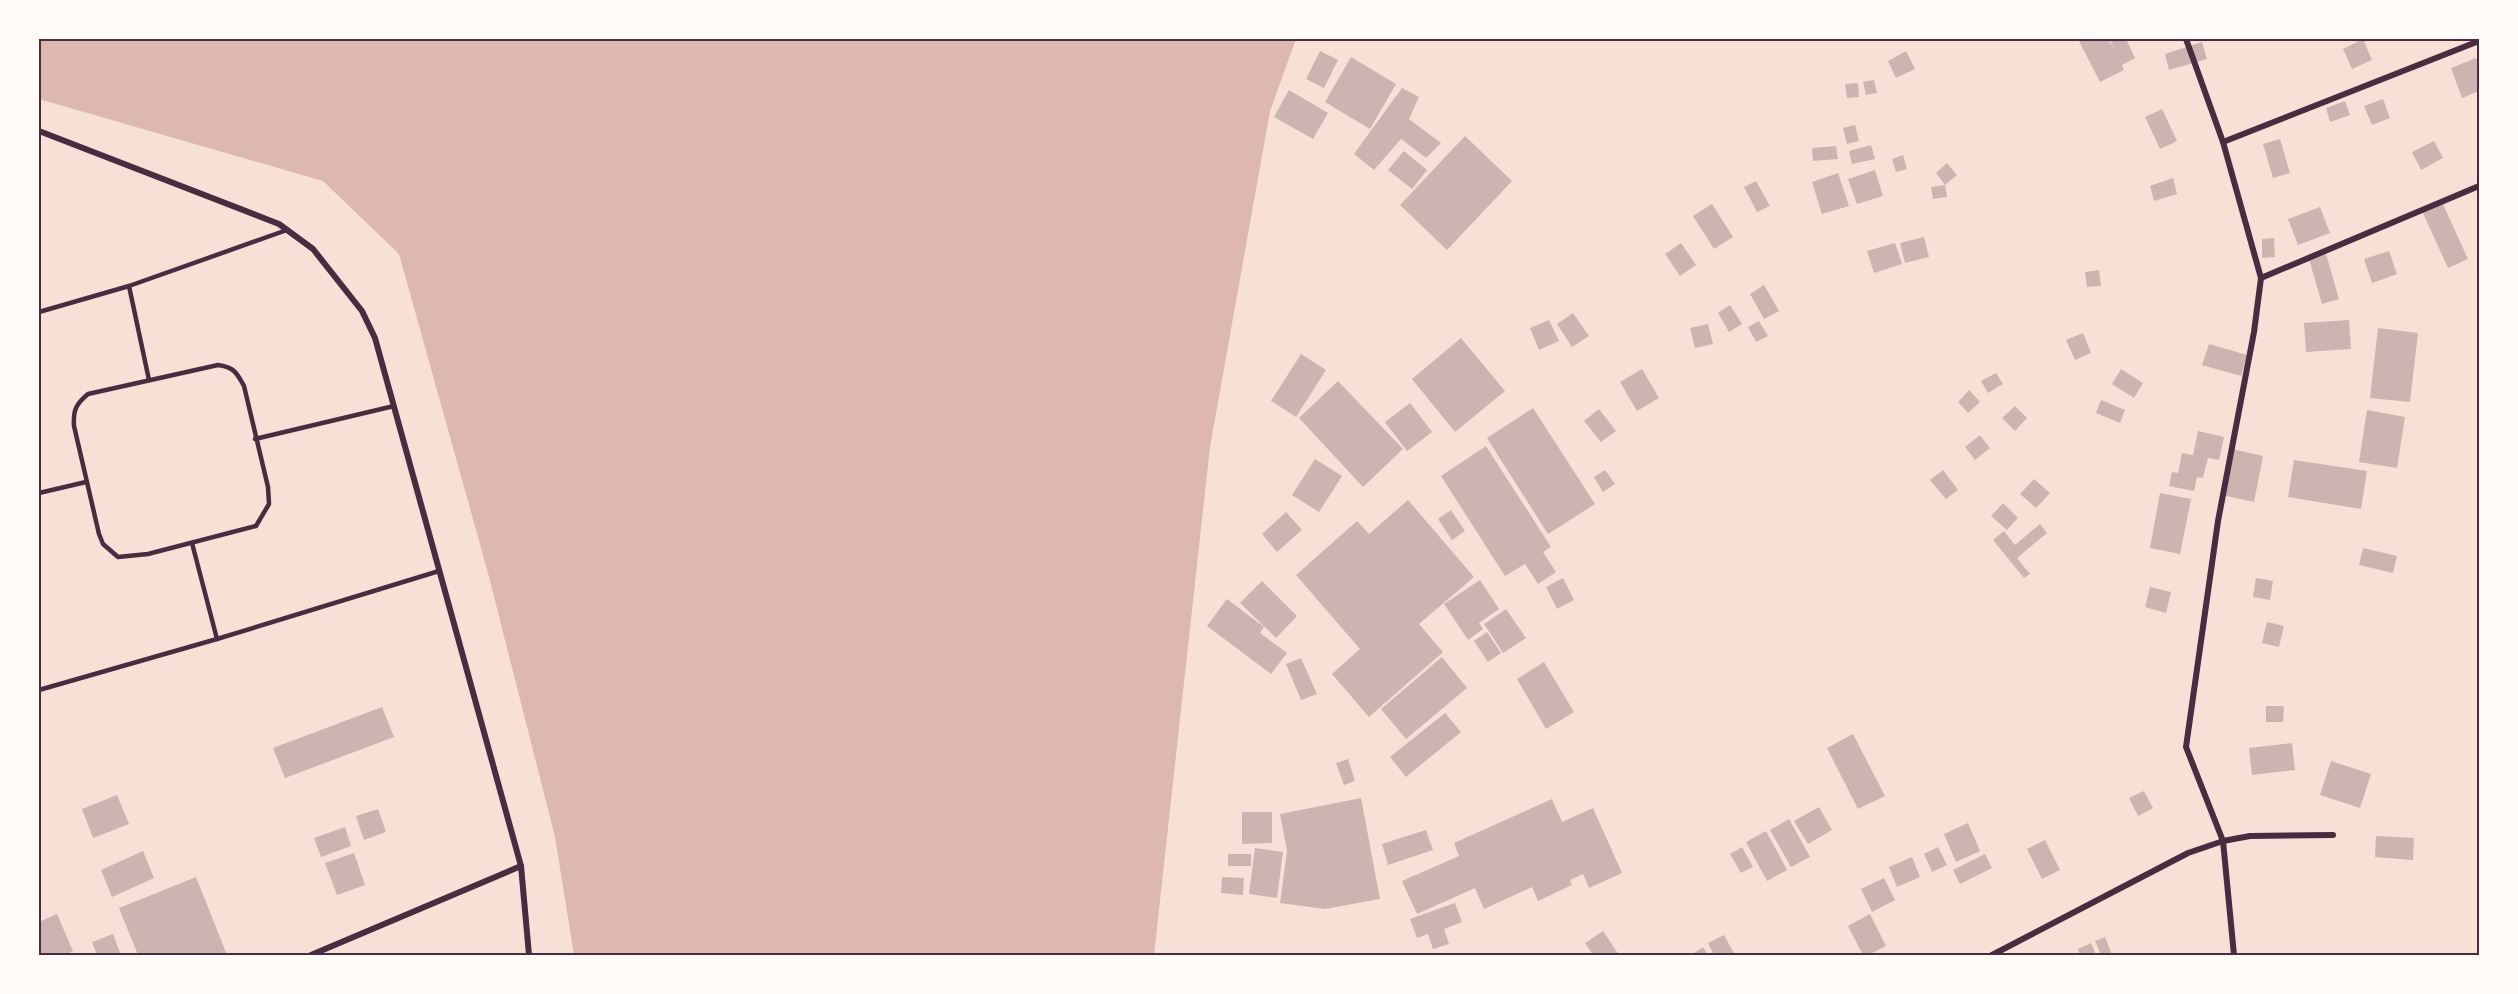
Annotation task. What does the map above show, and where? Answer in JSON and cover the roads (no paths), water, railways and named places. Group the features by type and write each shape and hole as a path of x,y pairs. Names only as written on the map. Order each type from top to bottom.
{"street":[{"path":"2186,39 2223,142 2261,278 2254,332 2218,521 2186,747 2223,841 2234,955"},
{"path":"2223,142 2477,41"},
{"path":"39,131 253,213 288,230 313,249 362,311 375,338 520,866 529,955"},
{"path":"2261,278 2479,186"},
{"path":"1992,955 2188,853 2223,841 2250,836 2333,835"},
{"path":"311,955 520,866"}],"lane":[{"path":"39,312 129,286 288,230"},
{"path":"129,286 149,380"},
{"path":"218,365 228,366 237,372 244,386 268,487 270,504 256,526 148,554 118,557 103,544 86,482 73,413 76,406 88,394 149,380 199,367 218,365"},
{"path":"255,439 394,406"},
{"path":"39,493 86,482"},
{"path":"192,543 217,639"},
{"path":"39,690 217,639 439,571"}]}
